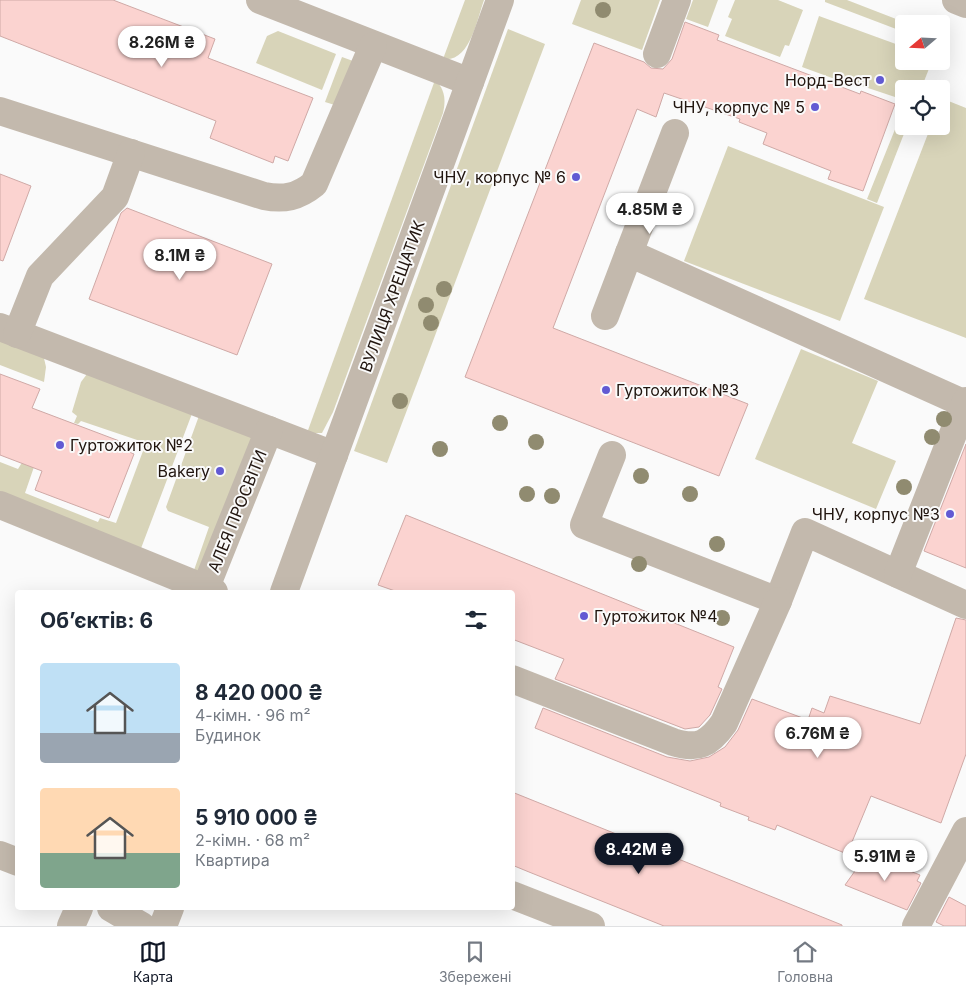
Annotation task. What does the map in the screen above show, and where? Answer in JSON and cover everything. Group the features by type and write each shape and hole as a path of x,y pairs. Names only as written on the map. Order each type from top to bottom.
{"street":[{"path":"260,0 373,46 470,82"},
{"name":"ВУЛИЦЯ ХРЕЩАТИК","path":"285,590 500,0"},
{"path":"657,54 677,0"},
{"path":"956,0 966,4"},
{"path":"0,111 277,199 291,198 304,192 314,184 373,46"},
{"path":"605,316 675,133"},
{"path":"131,153 115,196 40,276 9,331 334,455"},
{"path":"629,253 965,407 898,574"},
{"name":"АЛЕЯ ПРОСВІТИ","path":"208,590 269,430"},
{"path":"612,456 584,525 778,601"},
{"path":"0,505 206,590"},
{"path":"515,680 672,742 688,747 703,744 715,735 724,723 778,601 805,532 966,605"},
{"path":"916,926 966,831"},
{"path":"0,855 15,861"},
{"path":"515,896 591,926"},
{"path":"71,926 78,910"},
{"path":"114,910 142,926"},
{"path":"163,926 169,910"}],"shaded area":[{"path":"465,0 484,0 475,28 466,47 460,54 452,58 443,59"},
{"path":"581,0 660,0 642,50 572,24"},
{"path":"693,0 718,0 708,27 686,19"},
{"path":"735,0 778,0 803,10 789,46 785,45 780,57 725,36 732,19 728,17"},
{"path":"825,0 847,0 895,19 895,29 825,2"},
{"path":"819,16 895,44 895,70 928,70 925,80 895,80 895,97 859,85 854,86 802,67"},
{"path":"508,29 545,44 387,463 354,451"},
{"path":"278,31 336,54 322,90 256,63 267,36"},
{"path":"342,57 353,61 338,106 325,102"},
{"path":"435,80 441,87 444,95 443,113 333,412 322,433 307,433"},
{"path":"950,102 966,108 966,338 864,299 928,135 950,135"},
{"path":"895,129 895,135 903,135 877,203 867,199"},
{"path":"728,146 884,207 840,321 684,261"},
{"path":"0,338 43,354 46,367 44,382 0,365"},
{"path":"801,349 878,381 852,443 896,461 876,509 755,459"},
{"path":"87,374 193,411 140,551 0,494 0,462 18,469 23,461 35,464 25,493 98,522 100,518 116,523 146,443 81,421 78,424 74,423 77,416 72,412 81,382"},
{"path":"200,413 259,436 202,576 193,573 209,527 168,511 166,507"}],"building":[{"path":"0,0 113,0 215,39 208,58 313,98 288,161 275,156 273,163 210,138 216,121 0,36"},
{"path":"685,22 719,35 717,40 860,94 861,91 895,104 863,191 828,179 831,171 763,144 767,133 739,122 740,119 664,93 656,117 637,109 553,328 748,404 719,476 465,377 594,43 644,62 651,68 663,69 672,59"},
{"path":"0,174 31,186 3,261 0,260"},
{"path":"127,208 272,264 237,355 89,299 121,213"},
{"name":"Гуртожиток №2","path":"0,374 40,389 32,408 122,442 120,448 134,454 109,518 35,490 42,471 0,455"},
{"name":"ЧНУ, корпус №3","path":"966,444 966,568 924,551"},
{"name":"Гуртожиток №4","path":"406,515 734,647 718,687 722,689 710,715 699,727 685,729 555,679 564,659 515,640 515,590 392,590 378,585"},
{"path":"956,618 966,620 966,754 941,823 871,796 847,854 777,825 775,830 748,820 749,817 720,806 721,803 535,728 543,708 667,757 690,761 709,757 725,747 738,730 752,699 808,720 812,708 824,713 830,696 920,724"},
{"path":"515,793 842,926 664,926 515,866"},
{"path":"867,854 920,875 917,881 921,883 907,910 845,885"},
{"path":"949,897 966,906 966,926 944,926 936,922"}],"place":[{"name":"Норд-Вест","path":"880,80"},
{"name":"ЧНУ, корпус № 5","path":"815,107"},
{"name":"ЧНУ, корпус № 6","path":"576,177"},
{"name":"Гуртожиток №3","path":"606,390"},
{"name":"Гуртожиток №2","path":"60,445"},
{"name":"Bakery","path":"220,471"},
{"name":"ЧНУ, корпус №3","path":"950,514"},
{"name":"Гуртожиток №4","path":"584,616"}]}
